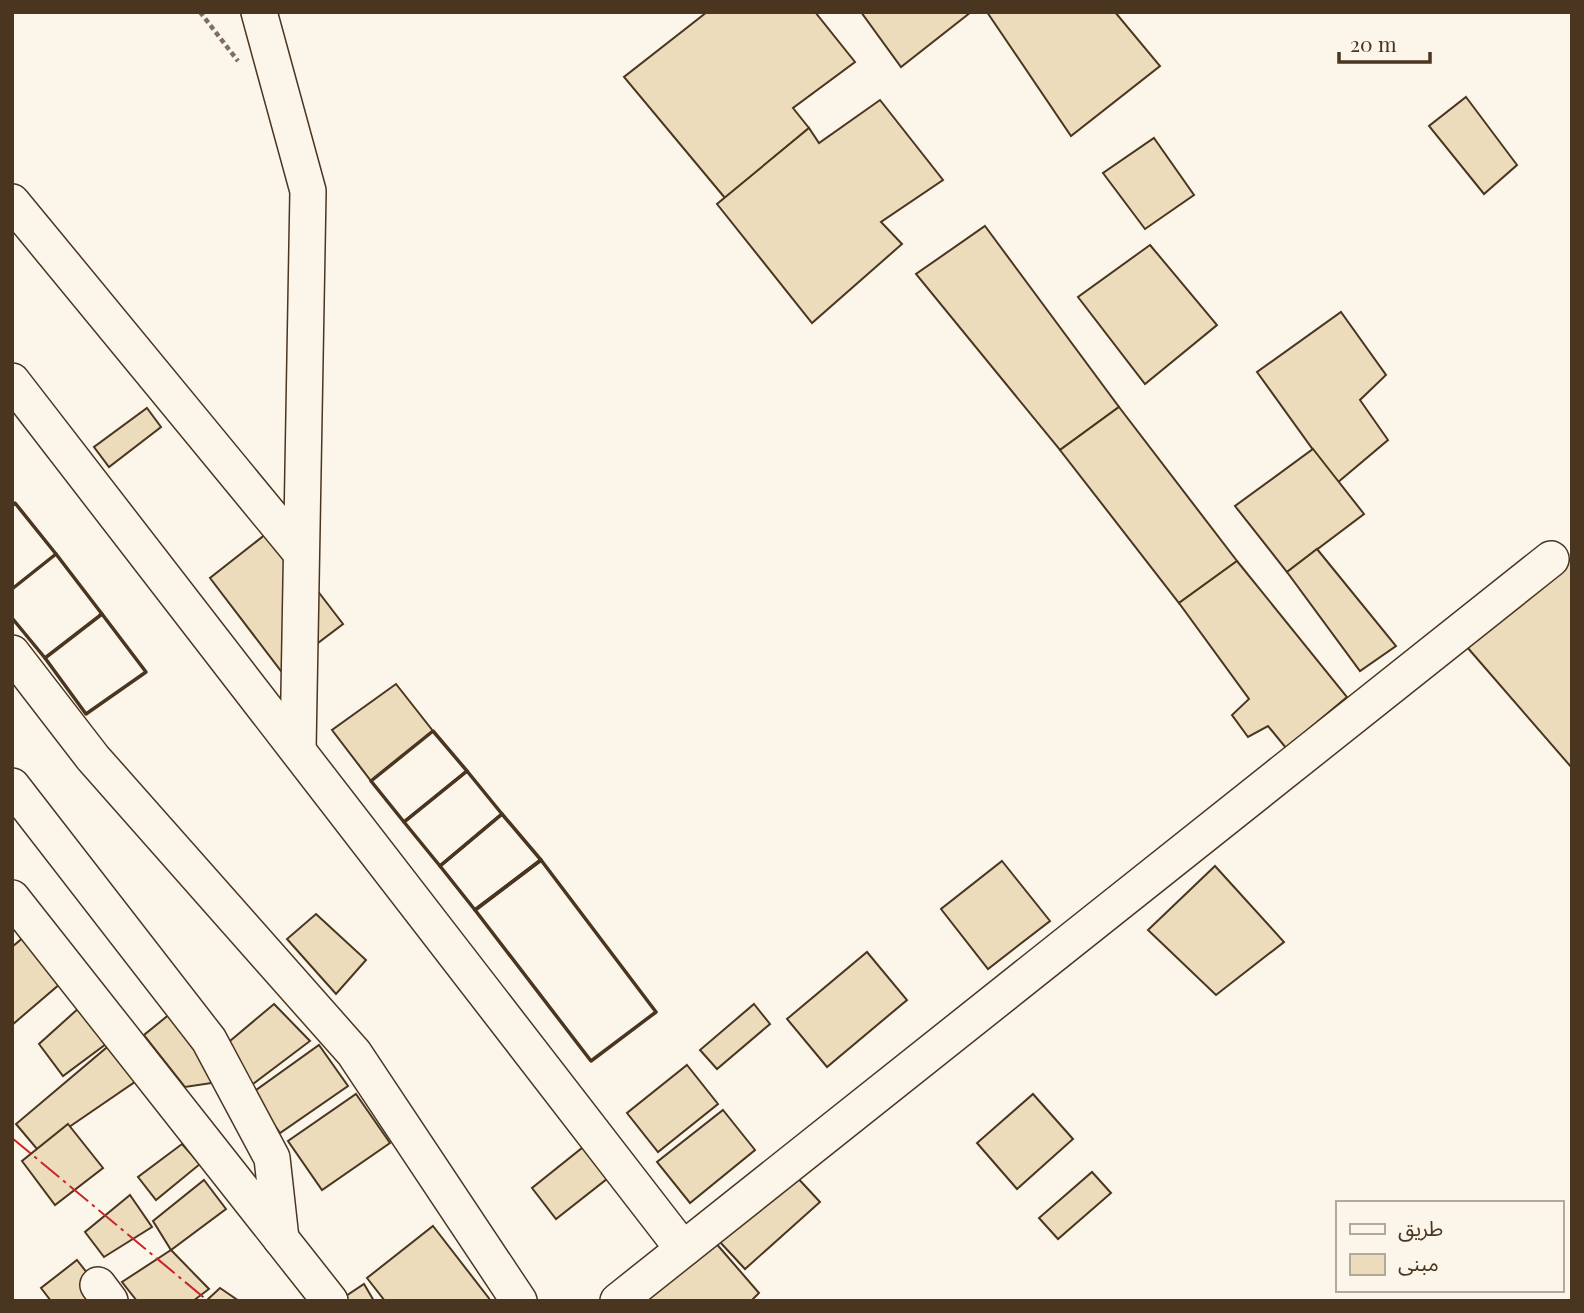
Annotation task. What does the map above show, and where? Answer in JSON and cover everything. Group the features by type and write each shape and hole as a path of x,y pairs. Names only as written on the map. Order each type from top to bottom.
{"street":[{"path":"259,12 308,191 298,750"},
{"path":"12,202 301,553"},
{"path":"12,381 683,1249"},
{"path":"618,1301 1551,559"},
{"path":"18,672 354,1053 519,1301"},
{"path":"12,786 209,1040 272,1158 281,1239"},
{"path":"12,898 330,1301"}],"building":[{"path":"707,12 815,12 855,62 793,108 809,128 725,198 624,77"},
{"path":"861,12 971,12 901,67"},
{"path":"987,12 1115,12 1160,66 1071,136"},
{"path":"1466,97 1517,165 1484,194 1429,126"},
{"path":"880,100 943,180 881,222 902,244 812,323 717,204 809,128 819,143"},
{"path":"1154,138 1194,195 1145,229 1103,173"},
{"path":"985,226 1119,407 1060,450 916,274"},
{"path":"1150,245 1217,325 1145,384 1078,297"},
{"path":"1341,312 1386,375 1360,400 1388,440 1337,483 1257,372"},
{"path":"1119,407 1237,561 1179,603 1060,450"},
{"path":"147,408 161,427 109,467 94,447"},
{"path":"1313,449 1364,514 1287,572 1235,506"},
{"path":"271,530 343,624 281,671 210,578"},
{"path":"1317,549 1396,646 1360,671 1287,572"},
{"path":"1572,558 1572,768 1467,647"},
{"path":"1237,561 1347,697 1286,748 1268,726 1248,737 1232,715 1249,699 1179,603"},
{"path":"396,684 433,731 371,781 332,730"},
{"path":"1002,861 1050,921 988,969 941,909"},
{"path":"1215,866 1284,942 1216,995 1148,930"},
{"path":"316,914 366,960 336,994 287,939"},
{"path":"25,936 61,983 12,1025 12,947"},
{"path":"867,952 907,1000 827,1067 787,1019"},
{"path":"274,1004 310,1041 249,1087 218,1051"},
{"path":"754,1004 770,1024 717,1069 700,1050"},
{"path":"80,1007 106,1044 63,1076 39,1044"},
{"path":"171,1013 225,1081 185,1087 144,1035"},
{"path":"112,1043 142,1077 37,1149 16,1124"},
{"path":"319,1045 348,1086 280,1133 252,1093"},
{"path":"687,1065 718,1104 658,1152 627,1113"},
{"path":"356,1094 390,1143 322,1190 288,1141"},
{"path":"1033,1094 1073,1139 1017,1189 977,1143"},
{"path":"723,1110 755,1150 690,1203 657,1162"},
{"path":"68,1124 103,1168 55,1205 22,1161"},
{"path":"592,1140 617,1171 556,1219 532,1188"},
{"path":"182,1144 200,1164 156,1200 138,1177"},
{"path":"1092,1172 1111,1193 1058,1239 1039,1218"},
{"path":"794,1174 820,1202 745,1269 719,1241"},
{"path":"204,1180 226,1209 171,1250 153,1221"},
{"path":"130,1195 152,1227 104,1257 85,1232"},
{"path":"433,1226 491,1301 385,1301 367,1278"},
{"path":"714,1241 759,1293 751,1301 645,1301"},
{"path":"171,1250 209,1289 193,1301 137,1301 122,1282"},
{"path":"77,1260 109,1301 51,1301 41,1288"},
{"path":"364,1284 374,1301 344,1301 343,1298"},
{"path":"220,1288 239,1301 206,1301"}],"wall":[{"path":"12,506 15,503 56,554"},
{"path":"12,589 56,554 102,614 100,615"},
{"path":"102,614 146,672 86,714 45,658 102,614"},
{"path":"12,618 45,658"},
{"path":"433,731 467,771 404,822 371,781 433,731"},
{"path":"467,771 502,814 440,866 404,822 467,771"},
{"path":"502,814 541,860 475,910 440,866 502,814"},
{"path":"541,860 656,1012 591,1061 475,910 541,860"}],"power":[{"path":"12,1138 208,1301"}]}
